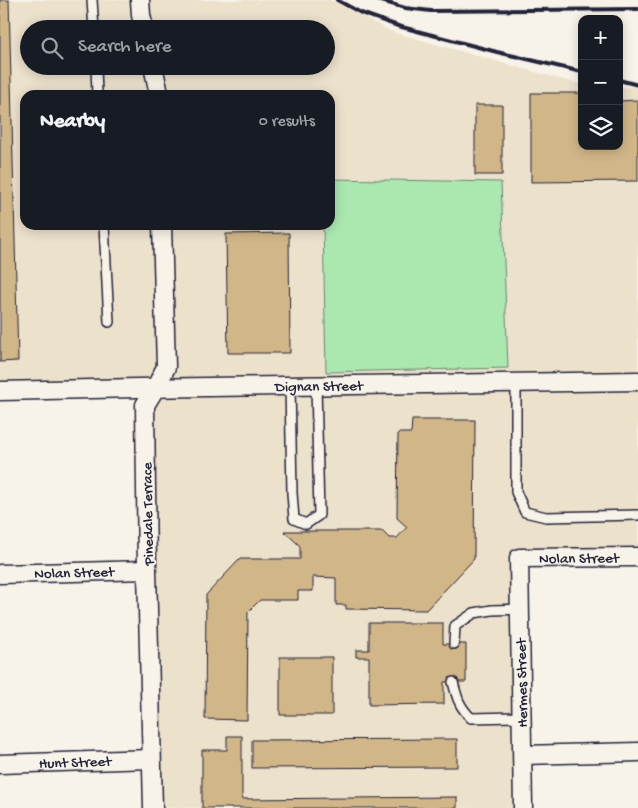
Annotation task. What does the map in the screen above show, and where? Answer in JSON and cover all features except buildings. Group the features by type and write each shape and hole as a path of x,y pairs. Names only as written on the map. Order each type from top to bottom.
{"street":[{"path":"140,0 142,20"},
{"path":"155,75 158,90"},
{"name":"Pinedale Terrace","path":"153,808 145,405 166,367 162,230"},
{"name":"Dignan Street","path":"0,391 638,381"},
{"name":"Nolan Street","path":"519,558 638,557"},
{"name":"Hermes Street","path":"519,558 523,808"},
{"name":"Nolan Street","path":"0,574 147,570"},
{"path":"523,755 638,752"},
{"name":"Hunt Street","path":"0,764 151,759"}],"lane":[{"path":"92,0 93,20"},
{"path":"96,75 97,90"},
{"path":"104,230 109,322"},
{"path":"516,383 516,492 525,512 546,517 638,515"},
{"path":"290,386 294,519 306,524 319,515 316,385"},
{"path":"454,644 455,626 474,613 520,609"},
{"path":"453,682 457,700 462,710 470,718 521,717"}],"shaded area":[{"path":"0,0 330,0 392,32 578,84 578,150 623,150 623,87 638,87 638,551 512,552 515,808 160,808 150,378 0,382","holes":["20,90 335,90 335,179 501,182 327,372 323,230 20,230"]}],"green space":[{"path":"335,179 501,182 508,368 326,372 323,230 335,230"}],"railway":[{"path":"337,0 361,13 398,26 578,71"},
{"path":"378,0 405,8 431,11 638,9"},
{"path":"623,81 638,85"}]}
